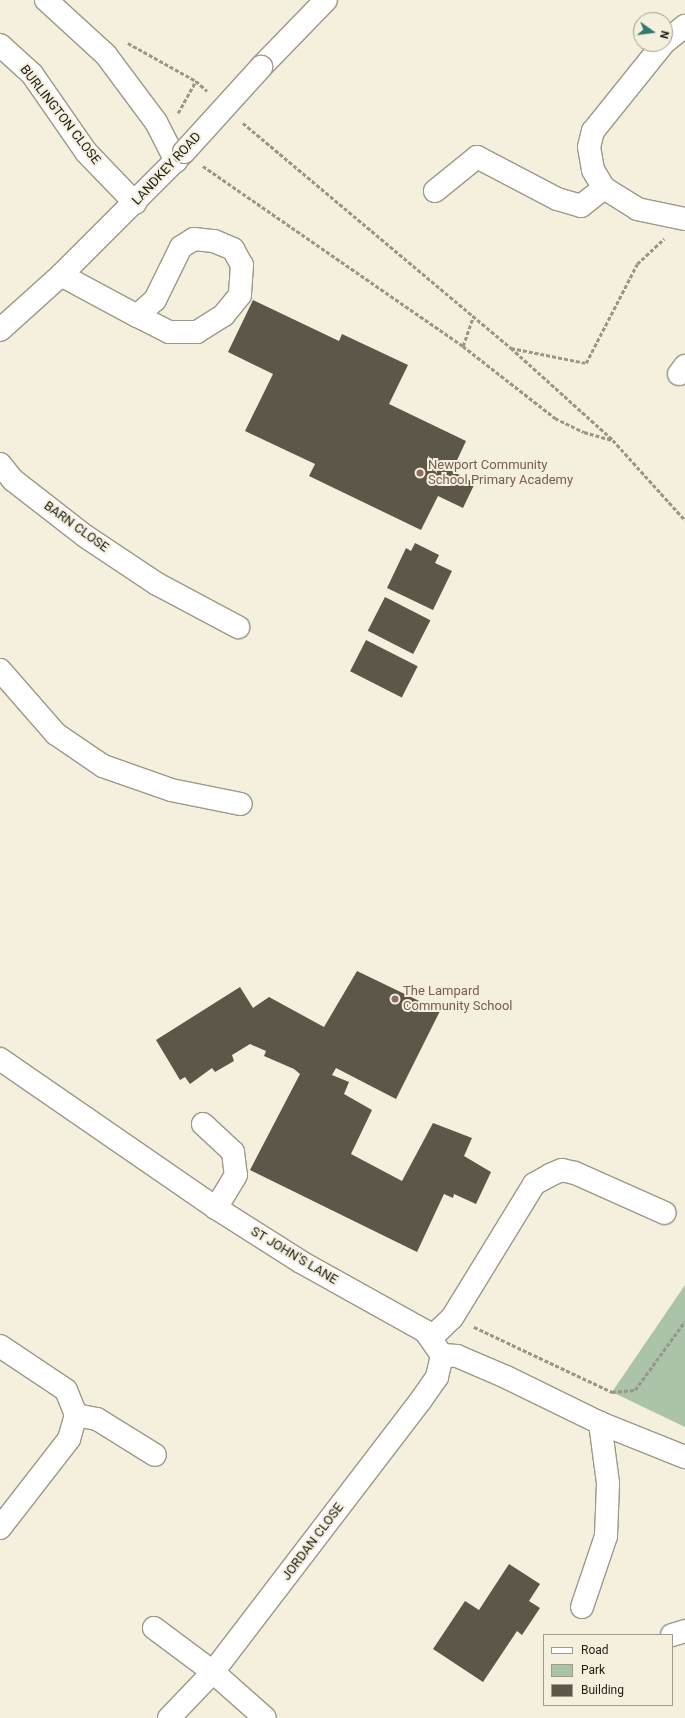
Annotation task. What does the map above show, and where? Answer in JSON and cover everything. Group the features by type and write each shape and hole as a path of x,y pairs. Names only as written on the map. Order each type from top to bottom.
{"street":[{"path":"46,0 106,55 180,156"},
{"name":"LANDKEY ROAD","path":"0,330 61,275 135,203 261,67 326,0"},
{"path":"673,36 685,26"},
{"name":"BURLINGTON CLOSE","path":"0,45 32,74 86,152 135,203"},
{"path":"657,52 593,131 589,147 593,170 604,188 637,209 685,219"},
{"path":"435,192 477,157 557,199 581,206 604,188"},
{"path":"61,275 137,316 169,332 197,332 224,315 240,295 242,265 233,248 214,241 194,239 181,247 155,300 137,316"},
{"name":"BARN CLOSE","path":"0,464 12,480 85,536 157,584 238,627"},
{"path":"0,670 56,734 104,766 171,790 241,804"},
{"name":"ST JOHN'S LANE","path":"0,1059 216,1208 301,1262 425,1331 436,1346 506,1377 600,1423 685,1457"},
{"path":"203,1124 233,1152 236,1175 216,1208"},
{"path":"436,1346 534,1184 562,1170 575,1173 665,1214"},
{"path":"0,1346 66,1390 76,1416 69,1439 0,1528"},
{"name":"JORDAN CLOSE","path":"169,1718 213,1672 421,1400 437,1376 436,1346"},
{"path":"76,1416 97,1419 155,1455"},
{"path":"582,1607 606,1536 608,1483 600,1423"},
{"path":"154,1628 213,1672 264,1718"},
{"path":"673,1635 685,1631"}],"path":[{"path":"121,38 196,81 214,97"},
{"path":"238,118 511,348 613,440 685,520"},
{"path":"180,156 271,215 463,346 555,418 584,432 613,440"},
{"path":"511,348 586,363 637,264 669,235"},
{"path":"463,346 473,317"},
{"path":"471,1326 612,1392 635,1390 685,1321"}],"green space":[{"path":"685,1285 685,1427 612,1392"}],"building":[{"path":"253,300 339,341 342,334 408,365 389,404 466,441 452,471 475,483 463,508 438,496 421,530 309,476 315,464 245,431 273,374 228,352"},
{"path":"415,543 439,555 435,563 452,571 433,610 387,588 406,548 411,551"},
{"path":"385,597 430,620 413,654 368,631"},
{"path":"366,640 418,666 402,698 350,671"},
{"path":"357,971 440,1011 396,1099 336,1068 332,1075 349,1082 344,1094 372,1110 351,1154 402,1181 433,1123 472,1138 464,1156 491,1172 476,1204 454,1194 453,1198 444,1194 417,1252 250,1170 300,1074 294,1069 264,1056 266,1051 250,1044 232,1055 234,1061 215,1072 212,1068 190,1084 185,1077 180,1080 156,1040 240,987 253,1008 269,997 324,1027"},
{"path":"509,1564 540,1584 529,1601 540,1608 522,1635 517,1631 483,1682 433,1649 465,1601 479,1610"}],"place":[{"name":"Newport Community School Primary Academy","path":"420,473"},
{"name":"The Lampard Community School","path":"395,999"}]}
